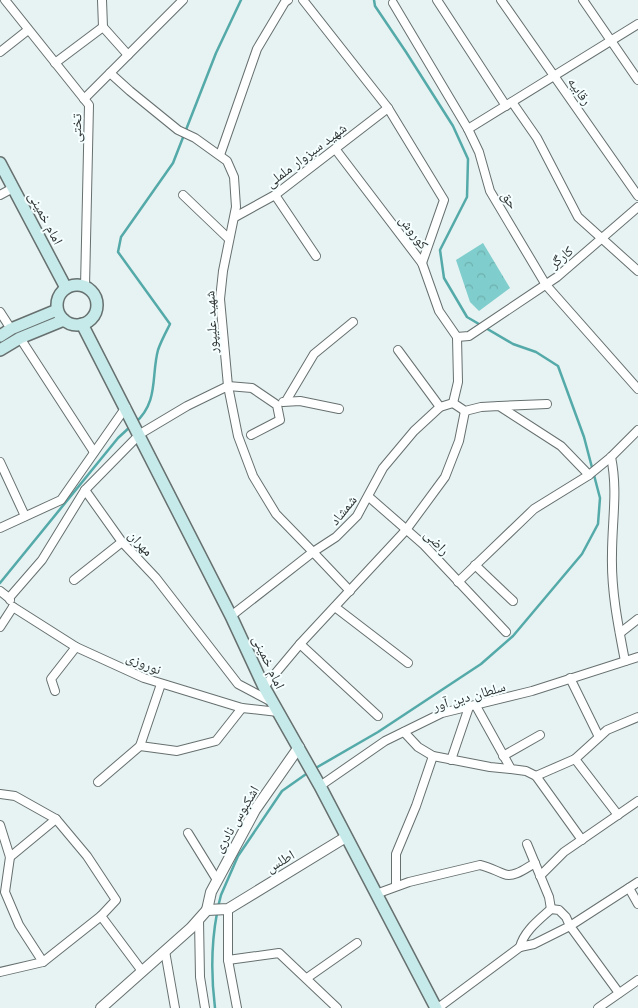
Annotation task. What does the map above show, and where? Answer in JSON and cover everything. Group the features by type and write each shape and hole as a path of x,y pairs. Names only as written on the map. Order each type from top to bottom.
{"main road":[{"name":"امام خمینی","path":"0,163 66,288"},
{"path":"78,285 85,287 95,296 97,303 93,316 89,321 76,325 64,320 57,310 58,297 66,288 78,285"},
{"path":"0,336 10,329 57,310"},
{"path":"0,350 20,338 64,320"},
{"name":"امام خمینی","path":"82,324 231,616 264,687 299,747 437,1008"}],"street":[{"name":"تختی","path":"5,0 89,106 85,287"},
{"path":"102,0 103,27 128,55"},
{"path":"84,100 183,0"},
{"path":"220,155 257,49 288,0"},
{"path":"303,0 388,108 444,200 422,263"},
{"path":"437,0 509,104 537,138 578,217 638,271"},
{"name":"رقابیه","path":"501,0 638,196"},
{"path":"583,0 638,80"},
{"name":"حق","path":"393,3 468,129 479,152 490,191 546,285 638,389"},
{"path":"468,129 612,42 638,24"},
{"path":"56,63 103,27"},
{"path":"0,52 28,30"},
{"name":"شهید علیپور","path":"110,73 178,130 195,138 227,160 234,177 235,217 229,239 220,299 228,386 238,436 253,476 276,514 350,591"},
{"name":"شهید سبزوار ململی","path":"235,217 275,195 336,150 388,108"},
{"name":"کوروش","path":"336,150 422,263 439,311 456,338"},
{"path":"0,195 13,188"},
{"path":"183,195 229,239"},
{"path":"275,195 316,256"},
{"name":"کارگر","path":"456,338 469,336 546,285 638,207"},
{"path":"0,312 10,329"},
{"path":"286,401 314,354 352,322"},
{"path":"20,338 94,452"},
{"path":"456,338 458,382 453,402 464,411"},
{"path":"398,350 440,407"},
{"path":"9,598 42,560 85,490 138,432 228,386 252,388 277,405 280,420 251,434"},
{"path":"277,405 286,401 300,401 339,409"},
{"name":"شمشاد","path":"231,616 313,552 336,537 357,516 369,497 383,468 414,431 440,407 453,402"},
{"path":"464,411 481,407 547,404"},
{"path":"499,406 561,446 589,475"},
{"path":"0,528 61,500 126,407"},
{"path":"369,497 406,530 445,477 458,442 464,411"},
{"path":"458,582 534,509 589,475 611,457 638,430"},
{"path":"611,457 615,474 615,515 612,553 614,600 625,661"},
{"path":"0,462 26,516"},
{"name":"مهران","path":"85,490 122,542 156,578 238,684 275,707"},
{"name":"راضی","path":"264,687 300,644 406,530 424,545 506,632"},
{"path":"74,580 122,542"},
{"path":"475,565 513,601"},
{"path":"0,592 9,598 12,607 0,627"},
{"name":"نوروزی","path":"12,607 76,647 161,684 242,708 275,707"},
{"path":"335,607 408,663"},
{"path":"620,633 638,619"},
{"path":"300,644 378,716"},
{"path":"55,690 51,679 76,647"},
{"name":"سلطان دین آور","path":"317,781 385,741 442,714 532,691 638,657"},
{"path":"570,678 599,737"},
{"path":"98,782 140,746 161,684"},
{"path":"473,706 511,769"},
{"path":"451,760 473,706"},
{"path":"140,746 177,751 216,740 242,708"},
{"path":"536,776 574,759 607,730 638,716"},
{"path":"404,732 418,747 433,756 511,769 536,776 582,840"},
{"path":"504,756 540,735"},
{"name":"اشکبوس نادری","path":"207,910 211,892 255,810 299,747"},
{"path":"396,886 396,854 416,806 433,756"},
{"path":"574,759 618,815"},
{"path":"0,972 43,962 102,916 116,900 87,856 56,819 15,796 1,792"},
{"path":"540,876 564,852 638,801"},
{"path":"10,857 56,819"},
{"path":"0,825 10,857 5,892 19,925 43,962"},
{"path":"188,833 217,880"},
{"name":"اطلس","path":"228,909 346,837"},
{"path":"527,844 549,897 551,909"},
{"path":"376,894 396,886 480,865 488,866 507,875 518,873 535,863"},
{"path":"437,1008 520,947 534,944 570,926 638,882"},
{"path":"629,888 638,904"},
{"path":"101,1008 199,920 207,910 228,909 228,960 237,1008"},
{"path":"551,909 559,910 566,917 570,926 619,993"},
{"path":"520,947 522,939 551,909"},
{"path":"102,916 142,971"},
{"path":"199,920 200,977 205,1008"},
{"path":"307,978 357,944"},
{"path":"164,952 175,1008"},
{"path":"228,960 279,953 337,1008"},
{"path":"598,1008 638,980"}],"green space":[{"path":"483,243 510,288 479,311 470,302 456,260"}],"waterway":[{"path":"135,423 143,415 151,398 158,350 170,324 118,252 121,237 173,163 216,53 241,0"},
{"path":"314,769 378,732 481,664 513,636 582,554 598,524 600,498 584,437 558,366 536,352 513,344 467,317 444,278 440,250 467,197 468,159 453,126 375,6 374,0"},
{"path":"0,583 118,438 131,426"},
{"path":"218,907 221,895 238,856 282,791 309,772"},
{"path":"215,1008 212,960 217,913"}]}
